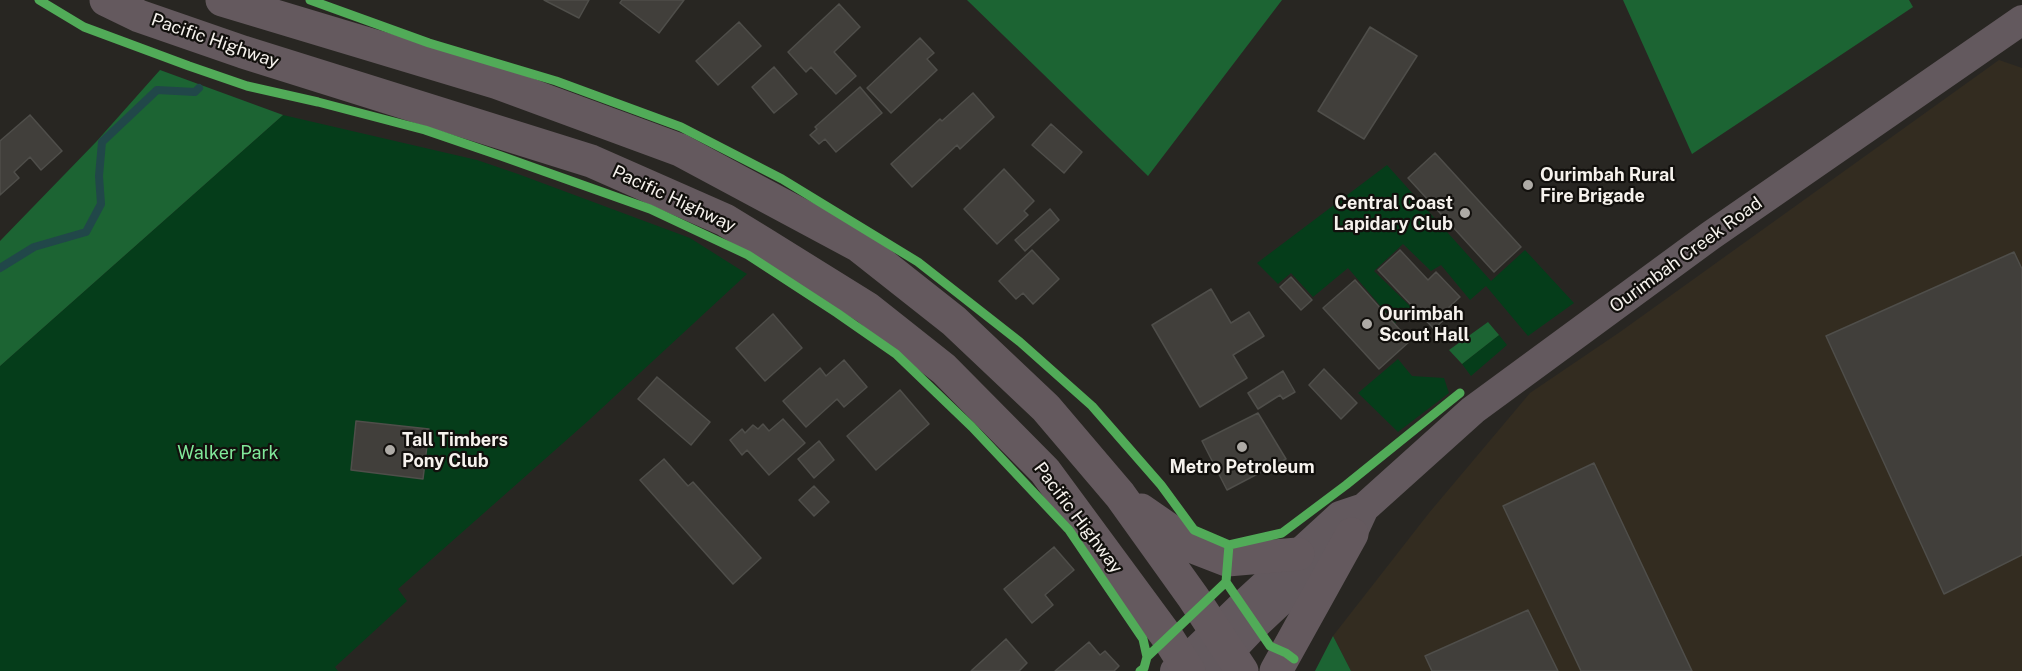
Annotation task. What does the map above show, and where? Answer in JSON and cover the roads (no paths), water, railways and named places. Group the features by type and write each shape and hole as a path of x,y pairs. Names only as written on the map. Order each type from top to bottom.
{"main road":[{"name":"Pacific Highway","path":"106,0 140,15 243,52 591,161 725,220 752,236 867,308 944,369 1045,471 1168,638 1207,661"},
{"path":"222,0 498,83 680,150 859,246 954,321 1046,408 1120,495 1207,661"},
{"path":"1120,495 1196,548 1227,560 1298,554"},
{"path":"1276,671 1358,521"}],"street":[{"name":"Ourimbah Creek Road","path":"1207,661 1256,624 1473,410 1710,236 2022,20"},
{"name":"Ourimbah Creek Road","path":"1207,661 1298,554 1340,516 1358,521"}],"waterway":[{"path":"0,268 34,247 86,232 101,204 99,176 102,142 157,90 195,92 199,88"}],"place":[{"name":"Ourimbah Rural Fire Brigade","path":"1528,185"},
{"name":"Central Coast Lapidary Club","path":"1465,213"},
{"name":"Ourimbah Scout Hall","path":"1367,324"},
{"name":"Metro Petroleum","path":"1242,447"},
{"name":"Tall Timbers Pony Club","path":"390,450"}],"park label":[{"name":"Walker Park","path":"228,453"}]}
